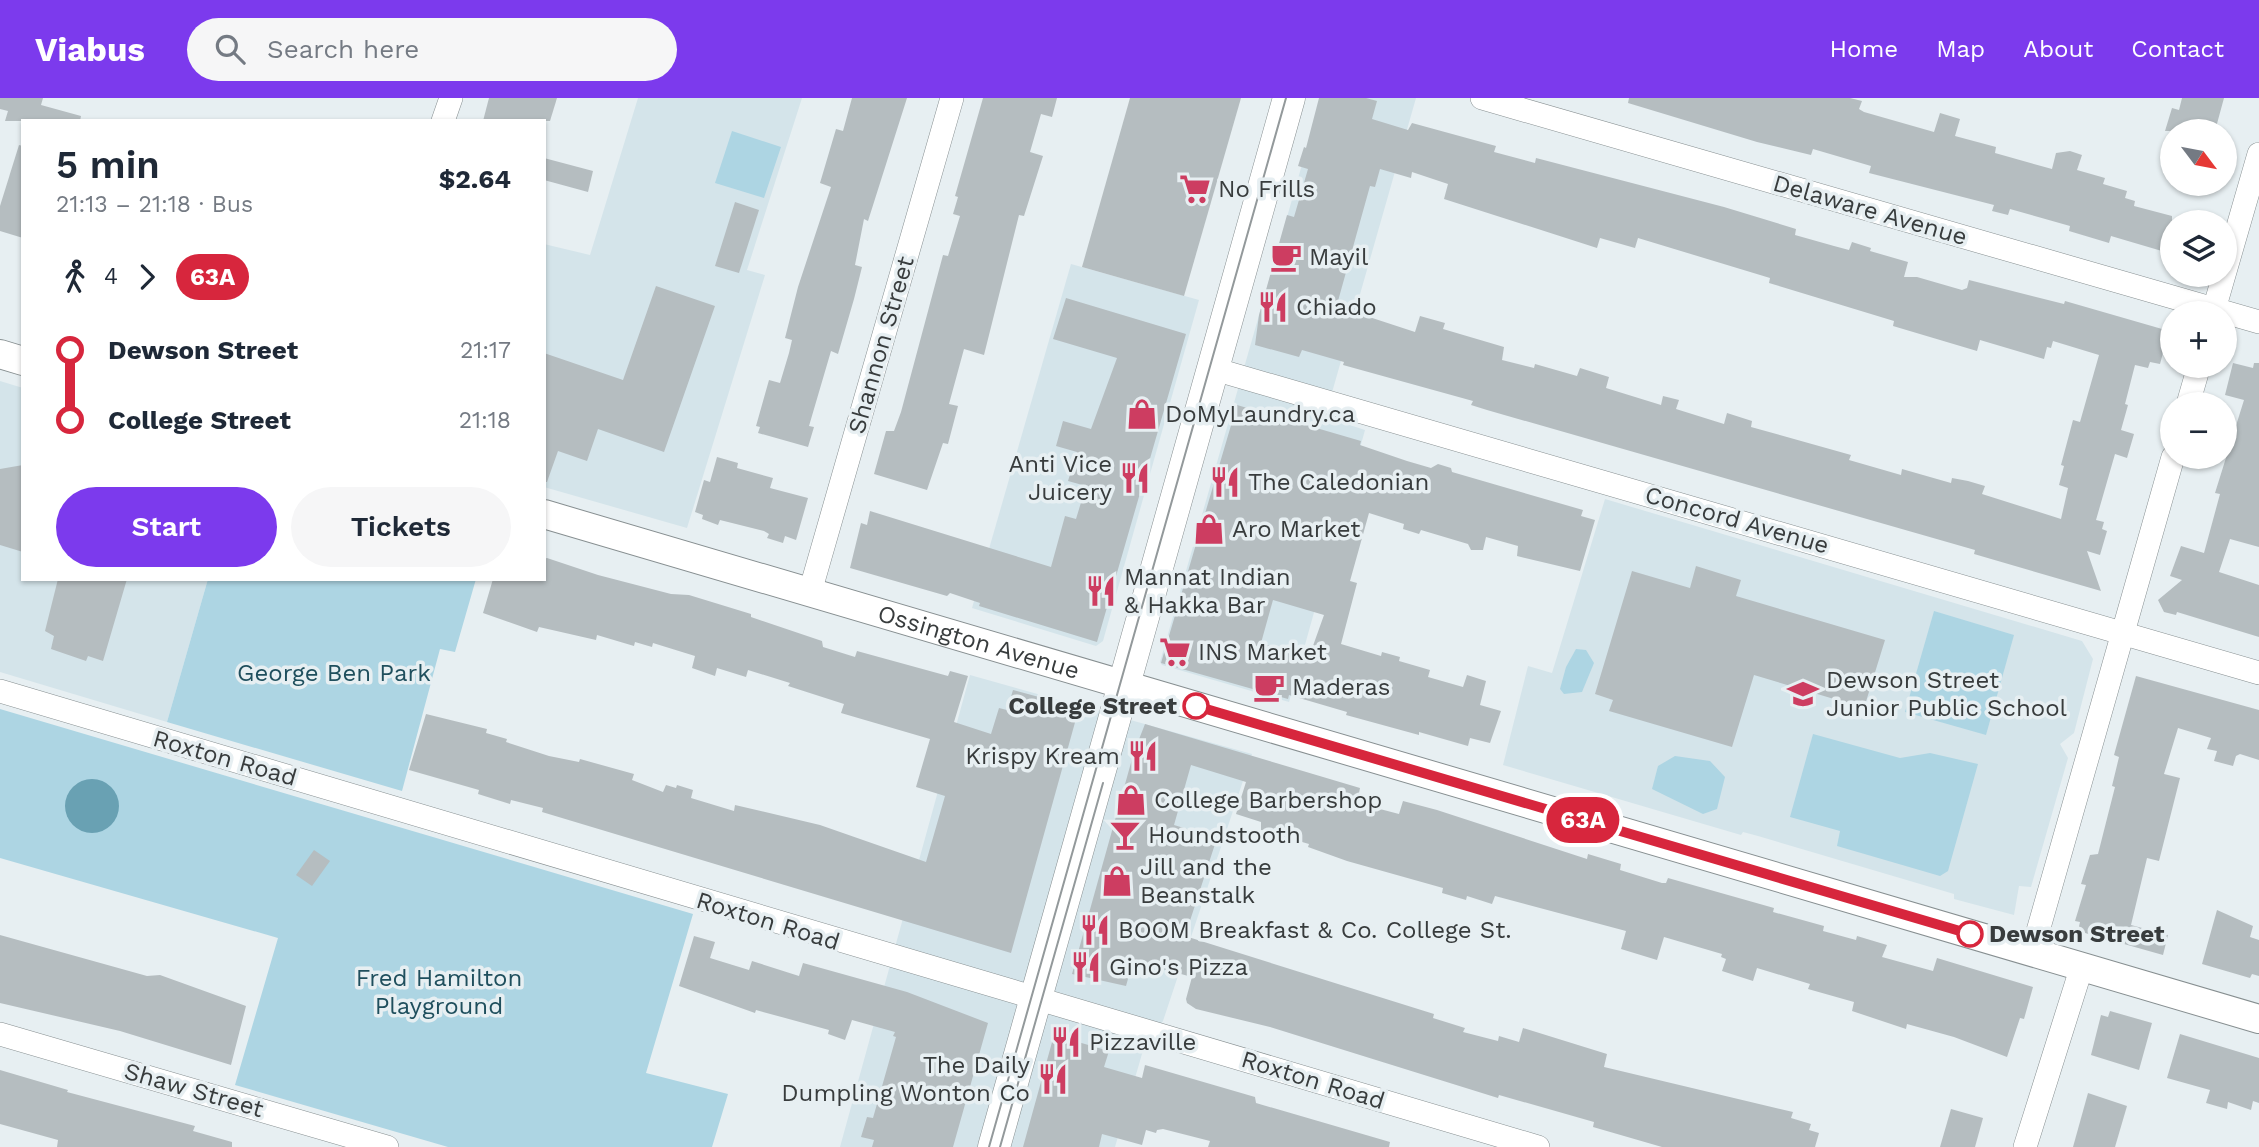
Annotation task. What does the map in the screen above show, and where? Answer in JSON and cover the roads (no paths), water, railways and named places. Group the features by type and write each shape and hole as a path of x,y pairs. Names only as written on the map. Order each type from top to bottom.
{"main road":[{"path":"994,1147 1289,98"}],"street":[{"path":"444,119 451,98"},
{"name":"Shannon Street","path":"810,592 952,98"},
{"name":"Delaware Avenue","path":"1482,98 2180,301"},
{"path":"2217,301 2259,154"},
{"name":"Delaware Avenue","path":"2237,317 2259,322"},
{"path":"0,354 21,359"},
{"name":"Concord Avenue","path":"1214,369 2259,673"},
{"path":"2032,952 2170,469"},
{"name":"Ossington Avenue","path":"546,515 2259,1019"},
{"name":"Roxton Road","path":"0,691 892,958 1036,997 1538,1147"},
{"path":"2025,1147 2082,966"},
{"name":"Shaw Street","path":"0,1034 387,1147"}],"tram line":[{"path":"989,1147 1286,98"},
{"path":"1000,1147 1103,783"}],"place":[{"name":"No Frills","path":"1195,189"},
{"name":"Mayil","path":"1286,257"},
{"name":"Chiado","path":"1273,307"},
{"name":"DoMyLaundry.ca","path":"1142,414"},
{"name":"Anti Vice Juicery","path":"1135,478"},
{"name":"The Caledonian","path":"1225,482"},
{"name":"Aro Market","path":"1209,529"},
{"name":"Mannat Indian & Hakka Bar","path":"1101,591"},
{"name":"INS Market","path":"1175,652"},
{"name":"Maderas","path":"1269,687"},
{"name":"Dewson Street Junior Public School","path":"1803,694"},
{"name":"College Street","path":"1196,706"},
{"name":"Krispy Kream","path":"1143,756"},
{"name":"College Barbershop","path":"1131,800"},
{"name":"Houndstooth","path":"1125,835"},
{"name":"Jill and the Beanstalk","path":"1117,881"},
{"name":"BOOM Breakfast & Co. College St.","path":"1095,930"},
{"name":"Dewson Street","path":"1970,934"},
{"name":"Gino's Pizza","path":"1086,967"},
{"name":"Pizzaville","path":"1066,1042"},
{"name":"The Daily Dumpling Wonton Co","path":"1053,1079"}],"park label":[{"name":"George Ben Park","path":"334,673"},
{"name":"Fred Hamilton Playground","path":"439,992"}]}
